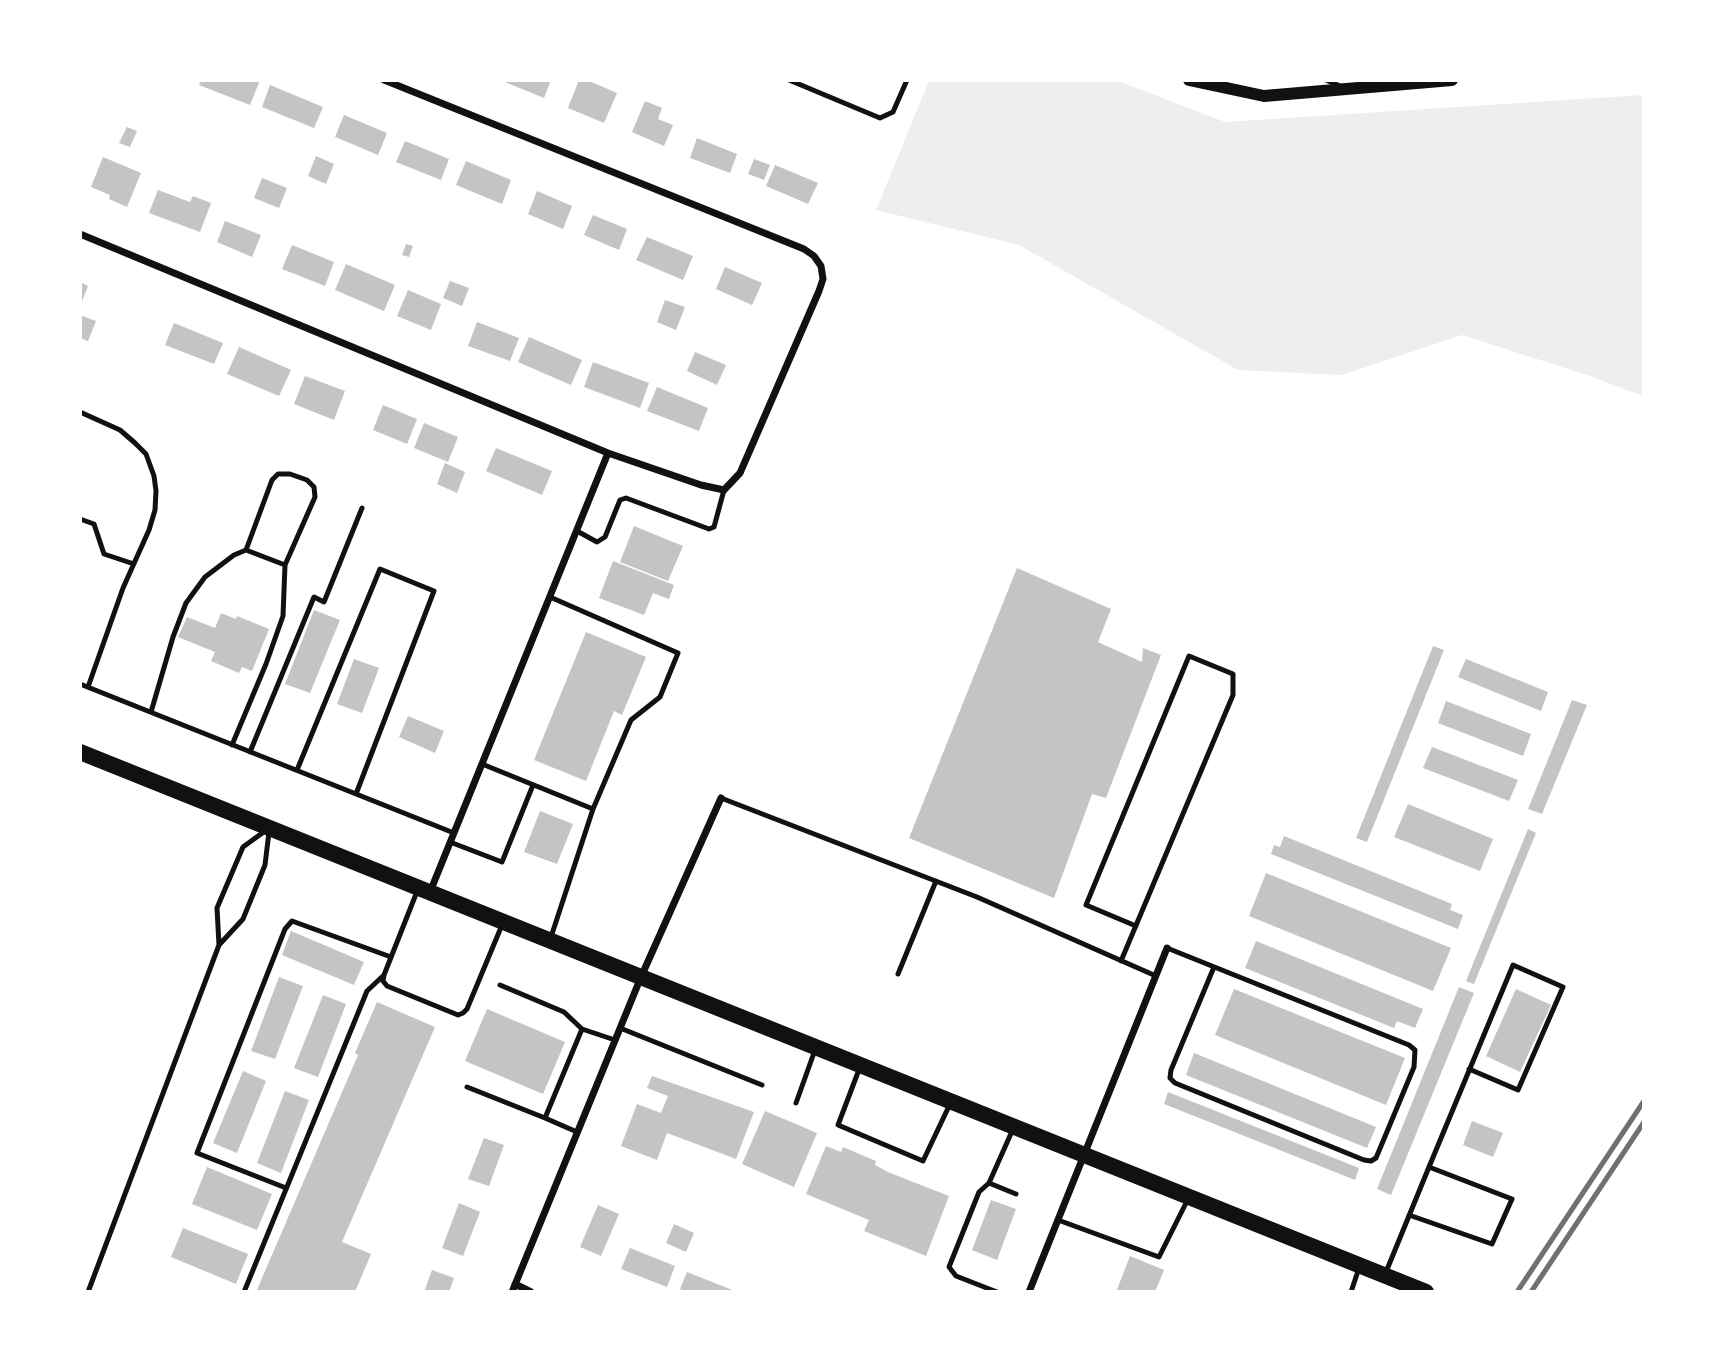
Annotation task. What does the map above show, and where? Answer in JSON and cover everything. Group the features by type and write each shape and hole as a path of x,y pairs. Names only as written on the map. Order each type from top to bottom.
{"main road":[{"path":"80,752 1426,1292"}],"street":[{"path":"80,234 608,453 701,485 724,490 740,473 819,292 823,279 821,266 814,256 804,249 384,80"},
{"path":"1195,81 1264,96 1452,80"},
{"path":"424,890 454,833 608,453"},
{"path":"531,1292 513,1288 641,977 721,798"},
{"path":"1030,1292 1167,948"}],"lane":[{"path":"789,80 880,118 893,112 907,80"},
{"path":"1326,80 1349,90"},
{"path":"80,412 120,430 146,454 154,476 155,510 88,687"},
{"path":"151,712 186,603 205,577 246,550 272,480 278,474 290,474 307,480 314,487 315,497 285,565 283,616 232,745"},
{"path":"577,531 597,542 605,537 620,500 626,498 709,529 715,527 724,490"},
{"path":"250,752 314,597 324,602 362,508"},
{"path":"80,519 94,524 104,554 134,564"},
{"path":"246,550 285,565"},
{"path":"297,770 380,569 434,591 356,794"},
{"path":"550,597 678,653 660,697 631,720 593,809 550,940"},
{"path":"1121,961 1136,926 1233,695 1233,674 1189,656 1086,905 1136,926"},
{"path":"80,684 454,833"},
{"path":"482,764 593,809"},
{"path":"450,842 502,862 533,785"},
{"path":"721,798 936,881 1156,976"},
{"path":"219,945 218,908 243,847 270,828"},
{"path":"88,1292 219,945 243,919 265,865 270,828"},
{"path":"898,974 936,881"},
{"path":"424,890 391,957 383,982 457,1015 467,1009 503,922"},
{"path":"286,1188 197,1153 285,929 292,921 391,957"},
{"path":"1167,948 1409,1045 1415,1050 1414,1067 1376,1158 1371,1161 1364,1160 1175,1083 1170,1078 1214,967"},
{"path":"1385,1275 1469,1069 1513,965 1563,987 1518,1090 1469,1069"},
{"path":"244,1292 367,991 384,975"},
{"path":"500,985 564,1012 582,1028 615,1040"},
{"path":"545,1118 582,1028"},
{"path":"620,1028 762,1085"},
{"path":"796,1103 816,1047"},
{"path":"861,1065 838,1125 923,1161 951,1101"},
{"path":"467,1087 577,1132"},
{"path":"997,1292 956,1276 949,1267 979,1192 989,1183 1014,1127"},
{"path":"1409,1215 1492,1244 1512,1199 1429,1167"},
{"path":"989,1183 1016,1194"},
{"path":"1058,1220 1159,1257 1189,1196"},
{"path":"1351,1292 1361,1265"}],"shaded area":[{"path":"929,81 1118,81 1225,122 1643,95 1643,396 1462,335 1342,375 1238,370 1019,245 876,210"}],"building":[{"path":"201,80 260,80 250,105 199,85"},
{"path":"500,80 551,80 544,98"},
{"path":"579,80 587,80 617,93 604,123 568,108"},
{"path":"270,85 323,107 314,128 262,107"},
{"path":"645,101 662,108 658,119 673,125 664,146 632,132"},
{"path":"344,115 387,133 378,155 335,137"},
{"path":"127,127 137,131 130,147 119,143"},
{"path":"697,138 737,154 730,173 690,158"},
{"path":"405,141 449,159 441,180 396,162"},
{"path":"316,156 334,164 326,184 308,176"},
{"path":"103,157 141,173 127,207 109,199 110,195 91,187"},
{"path":"754,159 770,165 764,180 748,174"},
{"path":"466,161 511,180 502,204 456,185"},
{"path":"775,165 818,183 808,204 766,186"},
{"path":"262,178 287,188 279,208 254,198"},
{"path":"158,190 190,202 193,196 211,203 200,232 149,213"},
{"path":"537,191 572,206 563,229 528,214"},
{"path":"593,215 627,229 619,250 584,235"},
{"path":"225,221 261,235 252,257 217,242"},
{"path":"647,237 693,256 683,280 636,260"},
{"path":"406,244 413,246 409,257 402,255"},
{"path":"292,245 334,262 325,286 282,269"},
{"path":"346,264 395,285 384,311 335,290"},
{"path":"725,267 762,283 752,305 716,289"},
{"path":"450,281 469,288 462,306 443,298"},
{"path":"80,282 88,286 81,304 80,304"},
{"path":"408,290 441,304 431,330 397,316"},
{"path":"665,300 685,307 676,330 657,322"},
{"path":"80,315 96,321 88,341 80,338"},
{"path":"477,322 519,338 510,361 468,346"},
{"path":"174,323 223,343 214,364 165,345"},
{"path":"529,337 582,360 571,385 518,362"},
{"path":"239,347 291,370 279,396 227,374"},
{"path":"695,352 726,365 717,385 687,371"},
{"path":"593,362 649,383 640,408 584,387"},
{"path":"305,376 345,391 334,420 294,404"},
{"path":"657,387 708,408 699,431 647,411"},
{"path":"383,405 417,419 407,444 373,430"},
{"path":"424,423 458,437 448,462 414,448"},
{"path":"496,448 552,471 542,495 486,471"},
{"path":"445,463 465,472 457,493 437,484"},
{"path":"634,526 683,546 668,581 620,562"},
{"path":"613,561 674,585 669,599 653,593 644,615 599,598"},
{"path":"1017,568 1111,609 1098,642 1142,662 1143,648 1161,655 1106,798 1092,794 1054,898 909,838"},
{"path":"314,610 340,620 310,693 285,684"},
{"path":"221,613 236,619 237,616 269,629 252,671 242,667 239,673 211,661 215,652 178,637 187,617 215,628"},
{"path":"586,632 646,657 622,715 614,711 586,781 534,760"},
{"path":"1433,646 1444,650 1367,842 1356,838"},
{"path":"354,659 379,668 362,713 337,704"},
{"path":"1466,659 1548,692 1541,711 1458,677"},
{"path":"1572,700 1587,705 1542,814 1528,809"},
{"path":"1446,701 1531,734 1523,756 1438,723"},
{"path":"408,716 444,731 435,753 399,737"},
{"path":"1432,747 1518,780 1509,801 1423,768"},
{"path":"1408,804 1493,839 1480,871 1394,837"},
{"path":"540,811 573,824 557,864 524,852"},
{"path":"1528,829 1536,833 1474,984 1466,981"},
{"path":"1284,836 1452,904 1450,910 1463,915 1458,929 1271,854 1274,845 1280,847"},
{"path":"1266,873 1451,948 1433,991 1249,916"},
{"path":"291,931 364,962 354,985 282,955"},
{"path":"1256,941 1423,1009 1415,1028 1397,1021 1394,1028 1245,968"},
{"path":"279,977 303,986 275,1059 251,1051"},
{"path":"1459,987 1474,993 1391,1195 1377,1189"},
{"path":"1234,989 1405,1058 1386,1105 1215,1035"},
{"path":"1516,989 1551,1005 1520,1072 1486,1056"},
{"path":"323,995 346,1004 318,1077 294,1068"},
{"path":"377,1002 435,1027 342,1242 371,1254 355,1292 256,1292 358,1055 355,1053"},
{"path":"487,1009 565,1042 543,1094 465,1061"},
{"path":"1194,1053 1376,1127 1367,1148 1186,1075"},
{"path":"243,1071 266,1081 237,1153 213,1143"},
{"path":"652,1076 754,1112 736,1159 667,1133 657,1160 621,1146 637,1104 661,1113 668,1096 647,1088"},
{"path":"285,1091 309,1100 281,1173 257,1163"},
{"path":"1168,1092 1359,1168 1355,1180 1164,1104"},
{"path":"765,1111 817,1133 794,1187 742,1164"},
{"path":"1472,1121 1503,1133 1493,1157 1463,1145"},
{"path":"484,1138 504,1145 489,1186 468,1179"},
{"path":"826,1146 841,1152 843,1147 876,1161 875,1165 888,1172 949,1196 926,1256 864,1231 869,1220 806,1194"},
{"path":"207,1167 272,1194 257,1230 192,1204"},
{"path":"991,1200 1016,1209 997,1260 972,1250"},
{"path":"459,1203 480,1212 463,1256 442,1248"},
{"path":"598,1205 619,1214 601,1256 580,1247"},
{"path":"674,1224 694,1233 686,1252 666,1243"},
{"path":"183,1228 248,1254 236,1284 171,1257"},
{"path":"630,1248 675,1266 667,1287 621,1269"},
{"path":"1130,1256 1164,1270 1155,1292 1116,1292"},
{"path":"432,1270 454,1278 449,1292 424,1292"},
{"path":"687,1272 735,1292 687,1292 680,1289"}],"railway":[{"path":"1517,1292 1644,1101"},
{"path":"1531,1292 1644,1122"}]}
